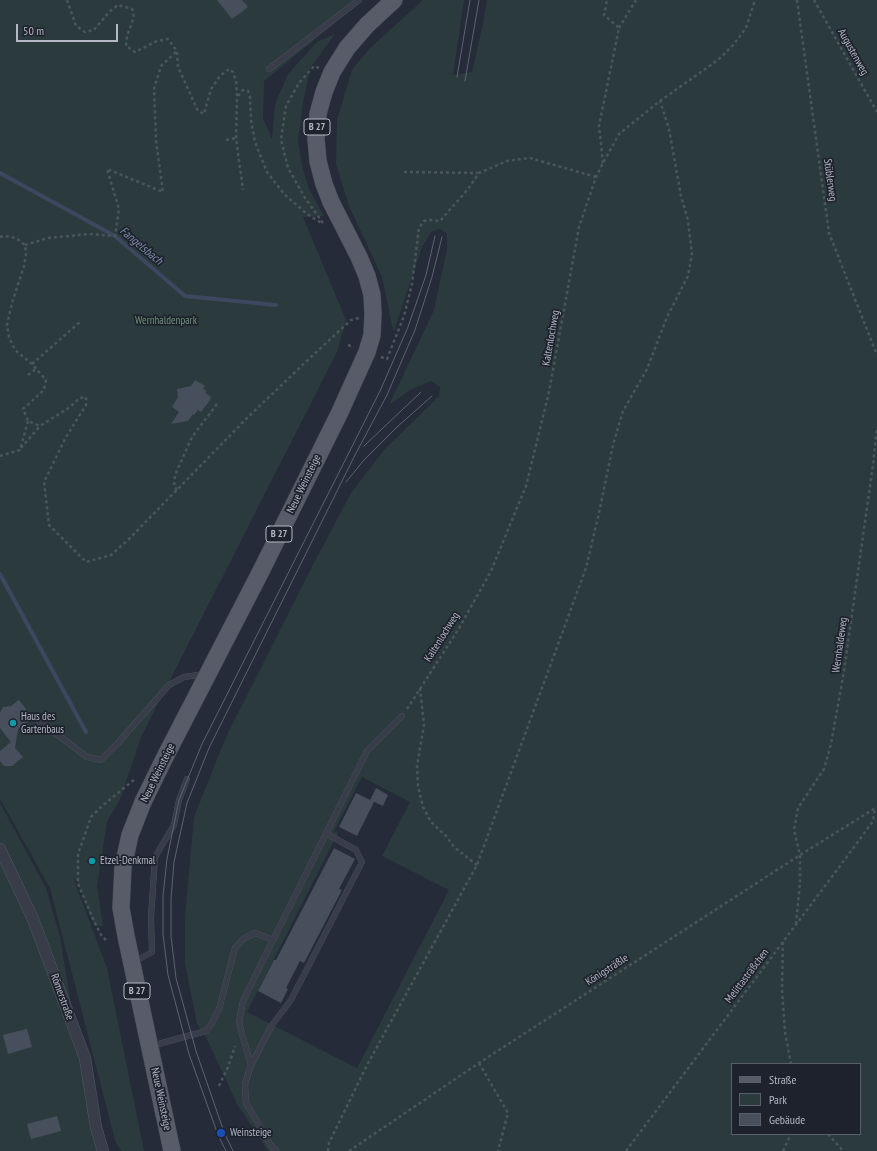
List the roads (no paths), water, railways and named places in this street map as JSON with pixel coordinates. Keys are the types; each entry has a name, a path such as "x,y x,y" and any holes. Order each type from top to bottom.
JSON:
{"main road":[{"name":"Neue Weinsteige","path":"172,1151 121,908 123,867 130,835 149,789 261,571 339,414 367,352 372,335 372,295 359,257 331,202 324,184 318,161 316,139 318,114 324,92 332,72 347,48 357,36 394,0"}],"street":[{"name":"Römerstraße","path":"0,849 33,919 85,1058 96,1127 103,1151"}],"lane":[{"path":"269,69 359,0"},
{"path":"38,720 87,757 101,760 169,685 184,677 208,673"},
{"path":"251,1065 239,1022 243,1001 368,752 402,716"},
{"path":"132,964 152,952 151,917 155,857 174,825 179,800 188,779"},
{"path":"276,1151 270,1144 246,1103 245,1084 251,1065 272,1025 291,1000 362,862 356,850 327,834"},
{"path":"149,1047 206,1031 220,1009 235,948 243,939 256,933 273,940"}],"waterway":[{"name":"Fangelsbach","path":"0,173 115,236 185,296 276,305"},
{"path":"0,574 86,732"}],"tram line":[{"path":"457,77 470,0"},
{"path":"465,81 479,0"},
{"path":"226,1151 218,1135 189,1054 168,975 163,934 163,896 167,859 179,800 202,744 380,391 408,327 426,275 435,236"},
{"path":"233,1151 224,1132 196,1051 176,978 171,936 171,899 174,862 187,803 209,748 354,457 387,395 415,330 432,277 442,237"},
{"path":"364,446 421,392"},
{"path":"346,482 364,460 397,427 432,396"}],"place":[{"name":"Haus des Gartenbaus","path":"13,723"},
{"name":"Etzel-Denkmal","path":"92,861"},
{"name":"Weinsteige","path":"221,1133"}],"park label":[{"name":"Wernhaldenpark","path":"166,321"}]}
